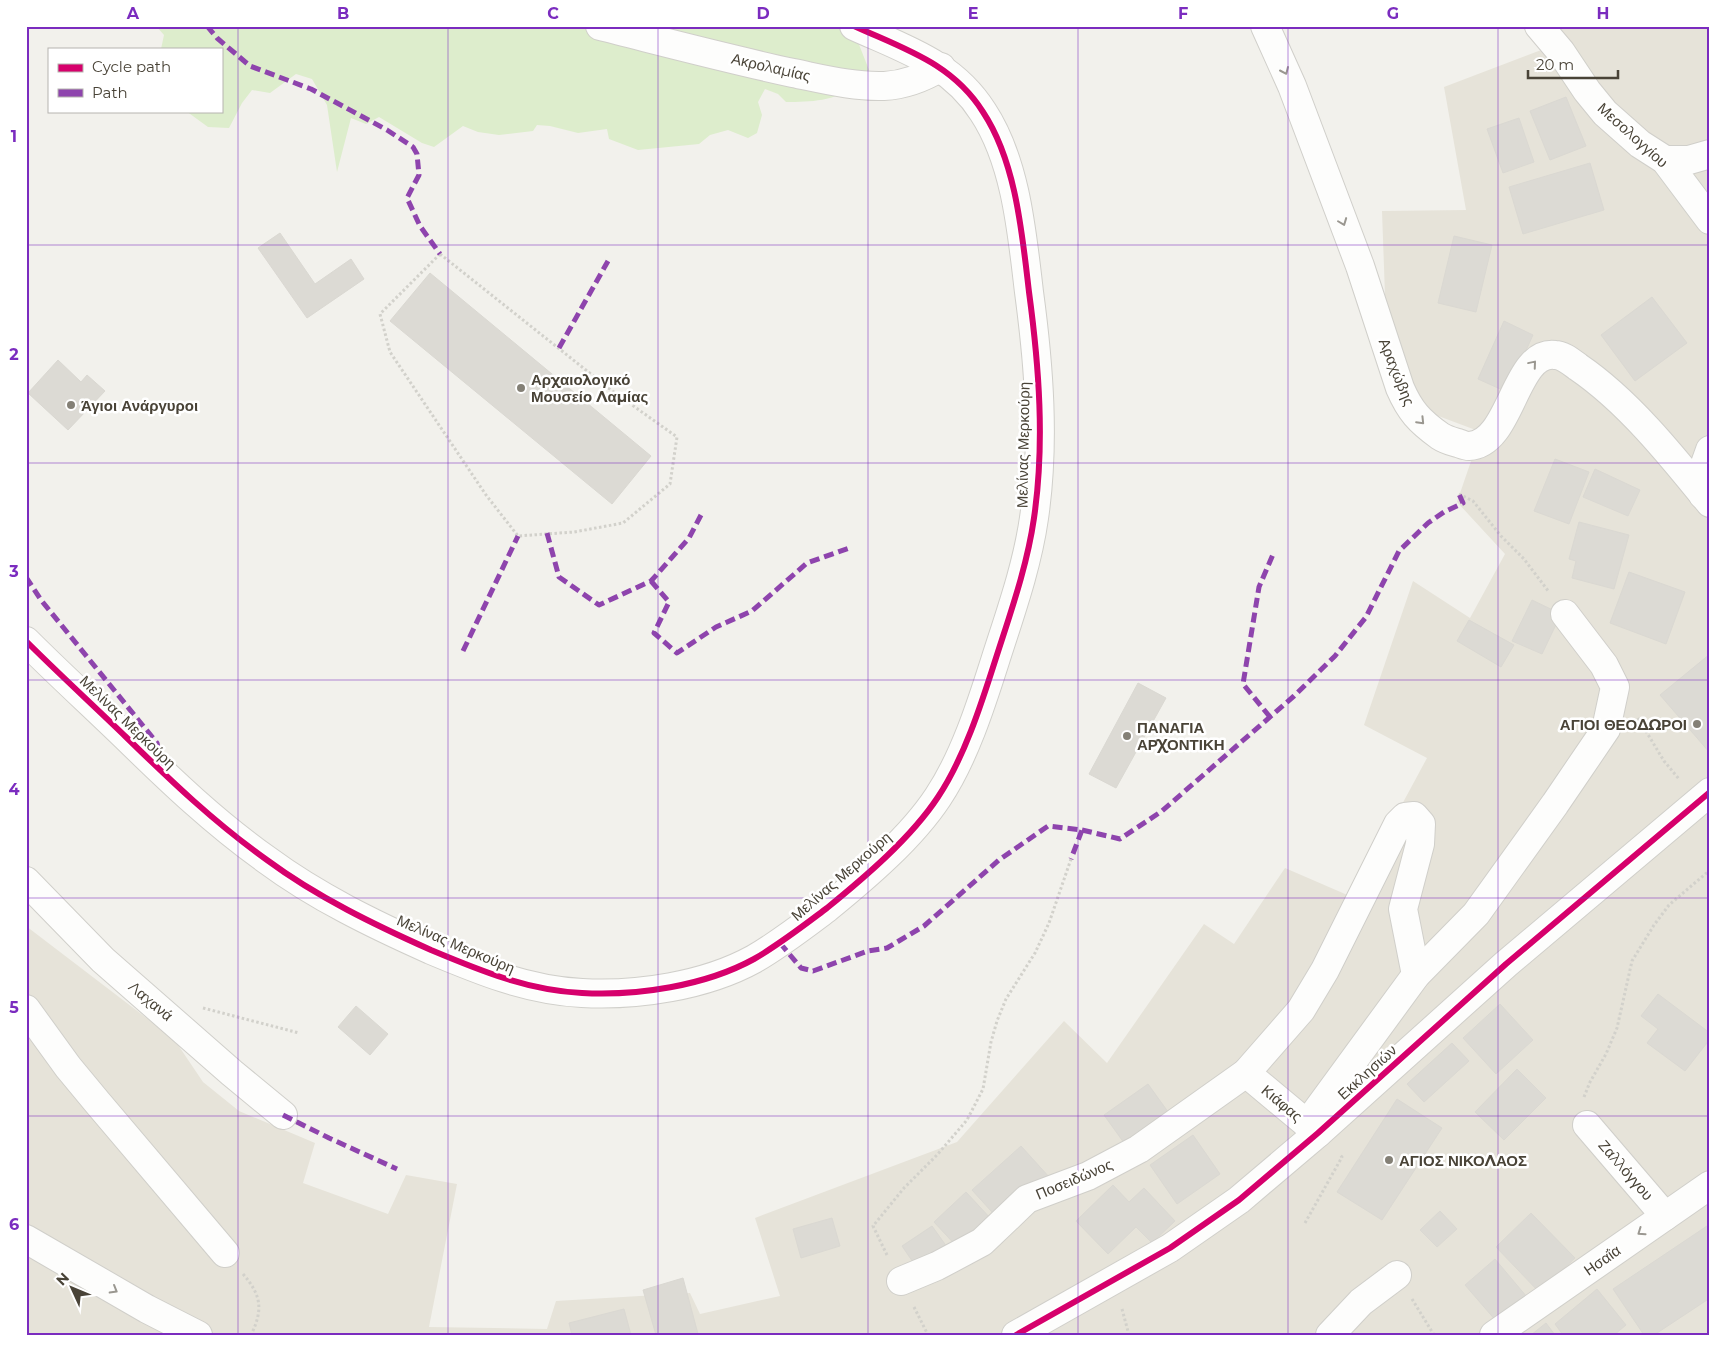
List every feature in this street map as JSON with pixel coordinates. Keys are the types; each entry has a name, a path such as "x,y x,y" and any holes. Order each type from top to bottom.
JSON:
{"street":[{"name":"Ακρολαμίας","path":"600,26 768,68 870,86 886,86 913,81 941,67"},
{"name":"Αραχώβης","path":"1265,26 1292,86 1360,266 1408,407 1426,426 1446,440 1468,446 1484,441 1498,425 1530,365 1539,357 1547,354 1557,354 1594,378 1669,452 1706,499"},
{"name":"Μεσολογγίου","path":"1539,26 1561,52 1587,91 1605,113 1640,144 1665,160 1710,220"},
{"name":"Μελίνας Μερκούρη","path":"26,641 212,818 268,862 312,890 357,915 413,942 487,973 539,988 579,993 624,993 655,989 712,977 754,959 789,937 833,903 905,838 938,798 951,775 978,713 1022,574 1033,522 1038,465 1040,419 1032,310 1014,191 1001,146 990,122 972,95 941,67 913,52 866,32"},
{"path":"1665,160 1689,160 1710,154"},
{"path":"1706,499 1700,478 1710,450"},
{"path":"1312,1129 1416,975 1476,914 1606,729 1615,687 1604,666 1565,614"},
{"name":"Εκκλησιών","path":"1016,1335 1170,1248 1198,1230 1263,1181 1312,1129 1506,964 1701,804"},
{"name":"Ποσειδώνος","path":"901,1281 937,1266 982,1242 1028,1199 1088,1176 1140,1149 1246,1074 1301,1010 1325,970 1398,824 1405,817 1414,816 1421,824 1420,844 1403,909 1416,975"},
{"name":"Λαχανά","path":"26,880 103,960 283,1115"},
{"path":"26,1009 68,1067 225,1253"},
{"name":"Κιάφας","path":"1246,1074 1312,1129"},
{"name":"Ζαλλόγγου","path":"1585,1113 1665,1216"},
{"name":"Ησαΐα","path":"1494,1335 1710,1185"},
{"path":"26,1239 147,1309 198,1335"},
{"path":"1330,1335 1361,1302 1397,1275"}],"path":[{"path":"440,254 611,390 676,437 670,484 623,523 574,532 518,536 486,495 390,352 380,314 440,254"},
{"path":"1459,494 1473,501 1524,559 1565,614"},
{"path":"1615,687 1664,761 1701,804"},
{"path":"873,1226 904,1188 937,1155 967,1120 983,1090 991,1042 997,1021 1006,999 1035,953 1049,923 1071,859"},
{"path":"1585,1113 1590,1082 1606,1054 1617,1028 1632,961 1668,905 1710,870"},
{"path":"194,1005 299,1033"},
{"path":"1306,1223 1342,1158 1312,1129"},
{"path":"225,1253 249,1281 256,1294 260,1307 258,1320 251,1335"}],"shaded area":[{"path":"1556,26 1710,26 1710,1335 26,1335 26,926 174,1039 203,1082 239,1111 315,1143 303,1183 388,1214 406,1175 457,1184 429,1327 547,1329 556,1301 690,1293 700,1314 780,1296 755,1218 957,1142 1064,1021 1107,1063 1204,924 1234,944 1285,868 1352,897 1427,758 1364,725 1413,581 1470,618 1505,554 1457,502 1481,432 1417,408 1386,323 1382,211 1466,210 1444,87 1565,41"}],"green space":[{"path":"156,26 848,26 846,37 858,42 869,70 857,84 847,91 822,100 786,102 778,94 765,89 758,102 762,115 757,133 748,138 728,130 710,135 699,144 638,150 609,139 607,129 578,133 550,126 537,125 533,131 499,135 478,132 463,126 434,147 422,143 379,117 366,124 351,118 337,172 327,105 312,79 296,74 270,93 252,90 242,103 229,128 208,127 187,112 222,112 222,48 161,48 164,35"}],"building":[{"path":"1566,97 1586,146 1550,160 1530,111"},
{"path":"1519,118 1534,162 1503,173 1487,129"},
{"path":"1590,163 1604,210 1523,234 1509,187"},
{"path":"280,233 315,284 351,259 364,279 307,318 258,248"},
{"path":"1454,236 1492,245 1476,312 1438,303"},
{"name":"Αρχαιολογικό Μουσείο Λαμίας","path":"430,273 651,456 612,504 390,321"},
{"path":"1652,297 1687,343 1635,381 1601,335"},
{"path":"1504,321 1533,335 1507,392 1478,379"},
{"path":"58,360 81,382 87,375 105,391 68,430 28,393"},
{"path":"1555,459 1589,472 1569,524 1534,511"},
{"path":"1595,469 1640,490 1628,516 1583,497"},
{"path":"1579,522 1629,535 1614,589 1572,578 1576,561 1569,559"},
{"path":"1629,572 1685,592 1666,644 1610,623"},
{"path":"1532,600 1561,614 1542,654 1512,641"},
{"path":"1469,620 1514,645 1501,667 1457,641"},
{"name":"ΑΓΙΟΙ ΘΕΟΔΩΡΟΙ","path":"1710,654 1710,753 1660,695"},
{"name":"ΠΑΝΑΓΙΑ ΑΡΧΟΝΤΙΚΗ","path":"1138,683 1166,698 1116,788 1089,774"},
{"path":"1658,994 1710,1033 1710,1039 1685,1071 1647,1043 1658,1029 1641,1016"},
{"path":"1500,1004 1533,1040 1496,1074 1463,1038"},
{"path":"356,1006 388,1034 370,1055 338,1027"},
{"path":"1452,1043 1469,1061 1424,1102 1407,1084"},
{"path":"1517,1069 1546,1098 1504,1140 1475,1112"},
{"path":"1148,1084 1171,1116 1127,1147 1104,1115"},
{"name":"ΑΓΙΟΣ ΝΙΚΟΛΑΟΣ","path":"1397,1099 1442,1128 1382,1220 1337,1192"},
{"path":"1193,1135 1220,1174 1177,1204 1150,1165"},
{"path":"1021,1146 1050,1178 1001,1222 972,1190"},
{"path":"1113,1185 1129,1202 1144,1188 1175,1221 1152,1243 1136,1227 1108,1254 1076,1221"},
{"path":"966,1192 992,1220 960,1250 934,1222"},
{"path":"1440,1211 1457,1229 1437,1247 1420,1230"},
{"path":"1531,1213 1575,1258 1539,1292 1496,1247"},
{"path":"832,1218 840,1246 801,1258 793,1229"},
{"path":"1710,1224 1710,1298 1654,1335 1644,1335 1613,1289"},
{"path":"932,1226 947,1247 917,1268 902,1246"},
{"path":"1495,1259 1527,1297 1497,1322 1465,1285"},
{"path":"683,1278 698,1334 656,1335 643,1290"},
{"path":"1597,1289 1626,1325 1614,1335 1563,1335 1555,1324"},
{"path":"624,1309 631,1335 572,1335 569,1323"},
{"path":"1546,1323 1555,1335 1531,1335"}],"marked path":[{"path":"207,26 217,38 250,66 311,89 387,130 413,147 417,154 419,175 407,198 420,226 440,254"},
{"path":"559,348 608,261"},
{"path":"1082,830 1120,839 1162,811 1294,696 1335,656 1366,617 1399,551 1428,523 1444,512 1463,503 1459,494"},
{"path":"547,533 559,577 599,605 651,581 689,538 701,515"},
{"path":"463,651 518,536"},
{"path":"651,581 669,602 654,633 677,653 716,627 752,611 807,563 852,547"},
{"path":"1270,717 1243,684 1259,587 1274,552"},
{"path":"26,577 41,600 157,743 164,772"},
{"path":"780,943 801,968 813,971 868,951 887,948 924,926 999,860 1048,826 1082,830 1071,859"},
{"path":"283,1115 397,1169"}],"cycle path":[{"path":"26,641 211,816 267,860 326,898 368,920 431,950 486,972 523,984 582,993 625,993 670,987 714,976 754,959 827,908 887,856 915,827 938,797 964,748 984,695 1023,572 1034,518 1040,433 1038,376 1024,246 1010,175 994,132 971,95 942,69 909,50 854,26"},
{"path":"1016,1335 1170,1248 1239,1200 1318,1133 1506,964 1710,792"}],"place":[{"name":"Αρχαιολογικό Μουσείο Λαμίας","path":"521,388"},
{"name":"Άγιοι Ανάργυροι","path":"71,405"},
{"name":"ΑΓΙΟΙ ΘΕΟΔΩΡΟΙ","path":"1697,724"},
{"name":"ΠΑΝΑΓΙΑ ΑΡΧΟΝΤΙΚΗ","path":"1127,736"},
{"name":"ΑΓΙΟΣ ΝΙΚΟΛΑΟΣ","path":"1389,1160"}]}
